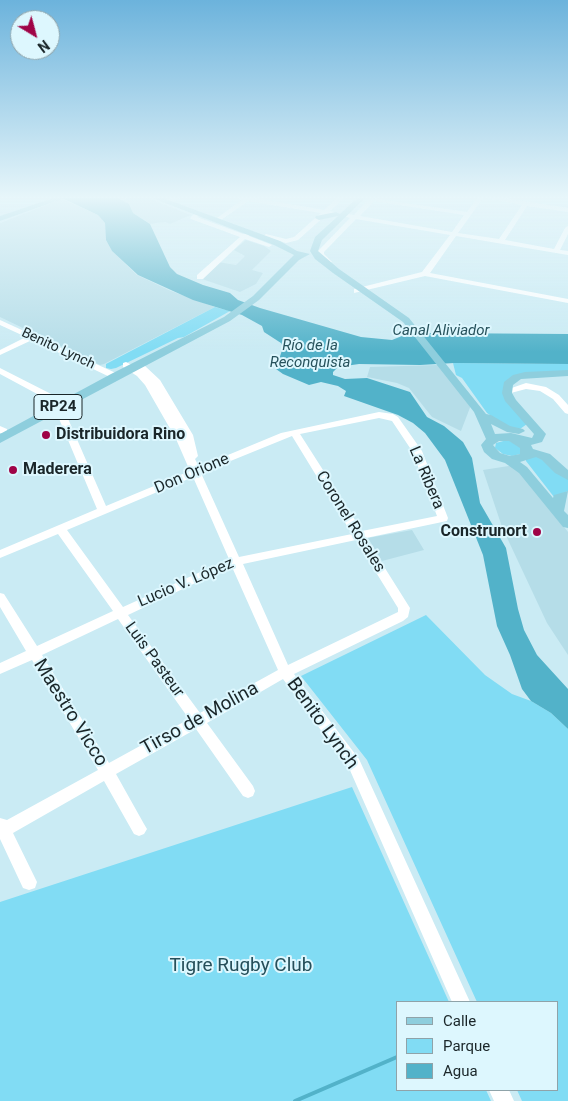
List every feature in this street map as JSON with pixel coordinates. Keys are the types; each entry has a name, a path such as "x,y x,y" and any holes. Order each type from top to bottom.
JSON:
{"main road":[{"name":"RP24","path":"1,433 242,309 289,259 303,249"},
{"path":"304,249 321,264 395,315 414,331 483,414 526,446 527,452 524,457"},
{"name":"RP24","path":"262,289 304,249"},
{"path":"305,249 318,257 360,290"},
{"path":"288,266 297,260 306,259 321,264"},
{"path":"568,373 534,373 517,377 508,384 506,391 511,401 539,431 539,438 530,442 500,436 492,439 487,445 491,453 509,460 520,468 568,524"},
{"path":"483,414 507,429 514,431 520,431 528,427 527,420"},
{"path":"483,414 492,439"},
{"path":"509,460 532,453 546,457 568,476"},
{"path":"524,457 536,486"},
{"path":"558,511 558,498 568,495"}],"street":[{"path":"200,276 229,249"},
{"path":"425,274 442,249"},
{"path":"542,249 568,253"},
{"path":"360,290 425,274 568,302"},
{"name":"Benito Lynch","path":"0,322 113,374"},
{"path":"0,352 32,337"},
{"name":"Benito Lynch","path":"131,365 149,384 181,439 285,672 354,764 461,1001"},
{"path":"0,371 56,400 104,511"},
{"path":"506,391 518,386 526,386 543,389 556,397 568,400"},
{"path":"556,397 568,411"},
{"name":"Don Orione","path":"0,554 294,432 379,415 390,416"},
{"name":"La Ribera","path":"390,416 395,419 417,451 443,518"},
{"name":"Coronel Rosales","path":"294,432 404,608 404,614"},
{"name":"Lucio V. López","path":"0,669 209,570 235,561 443,518"},
{"name":"Luis Pasteur","path":"60,529 248,791"},
{"name":"Maestro Vicco","path":"0,597 140,829"},
{"name":"Tirso de Molina","path":"1,829 285,672 404,614"},
{"path":"1,829 29,882"}],"shaded area":[{"path":"0,249 111,249 137,275 171,291 215,307 100,365 0,317"},
{"path":"269,249 271,251 252,270 263,273 256,284 240,292 199,278 218,262 236,265 245,256 234,250"},
{"path":"438,365 471,405 461,431 432,417 409,388 397,383 367,377 370,367"},
{"path":"515,465 568,532 568,655 547,623 502,527 483,470"},
{"path":"412,530 424,550 382,561 368,538"}],"green space":[{"path":"215,307 230,311 184,337 178,338 116,368 106,368 106,364"},
{"path":"453,363 568,364 568,372 552,371 506,382 527,424 520,429 508,427 487,413 462,378 456,375"},
{"path":"507,440 519,444 522,451 520,454 512,456 503,454 495,448 496,443"},
{"path":"537,455 568,478 568,491 554,497 526,461 526,459"},
{"path":"426,615 485,675 512,694 531,701 551,713 568,729 568,1101 522,1101 517,1091 558,1091 558,1001 477,1001 367,760 301,676"},
{"name":"Tigre Rugby Club","path":"352,787 449,1001 396,1001 396,1091 486,1091 491,1101 0,1101 0,902"}],"water":[{"name":"Río de la Reconquista","path":"111,249 162,249 170,267 177,274 203,285 230,293 238,300 260,308 361,337 392,340 402,336 429,333 568,334 568,364 359,364 338,367 333,372 333,375 345,379 367,378 410,392 427,417 444,426 463,442 472,458 480,503 506,548 524,630 537,655 568,689 568,729 551,713 531,701 522,689 497,626 483,555 445,460 425,433 413,423 398,415 344,396 346,391 338,386 321,382 309,385 283,374 276,369 283,347 281,343 264,332 262,326 242,315 193,300 138,275"}],"waterway":[{"path":"295,1101 396,1057"}],"place":[{"name":"Distribuidora Rino","path":"46,435"},
{"name":"Maderera","path":"13,470"},
{"name":"Construnort","path":"537,532"}],"water label":[{"name":"Canal Aliviador","path":"441,331"}]}
